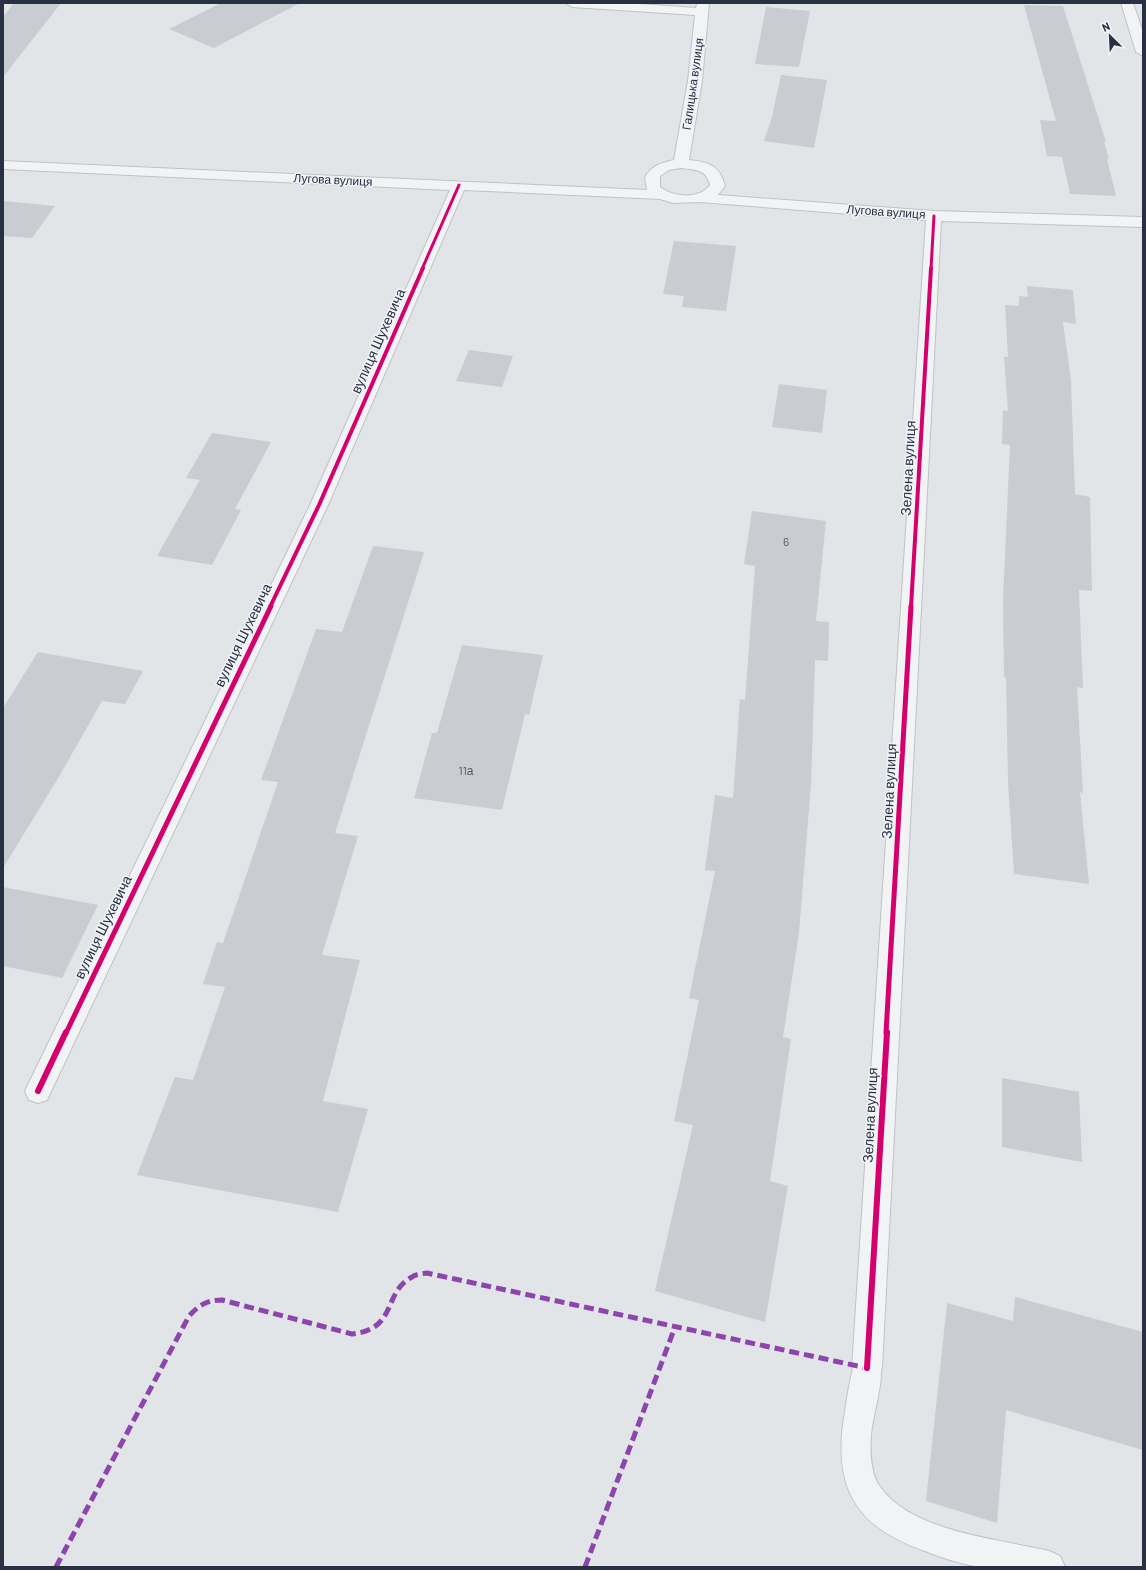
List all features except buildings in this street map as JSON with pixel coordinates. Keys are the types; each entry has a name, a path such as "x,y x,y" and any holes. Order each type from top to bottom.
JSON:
{"street":[{"path":"572,3 703,7"},
{"path":"1126,3 1143,52"},
{"name":"Галицька вулиця","path":"681,164 695,81 703,7"},
{"path":"662,195 654,189 651,182 653,175 660,169 681,164 694,165 704,168 713,173 718,180 717,188 711,194 701,198"},
{"name":"Лугова вулиця","path":"3,165 662,195 674,199 688,200 701,198 934,216 1143,222"},
{"name":"вулиця Шухевича","path":"38,1091 319,505 459,185"},
{"name":"Зелена вулиця","path":"934,216 867,1368 857,1435 856,1457 859,1478 868,1498 884,1515 909,1531 945,1543 1049,1567"}],"marked path":[{"path":"56,1567 189,1316 196,1308 207,1301 222,1300 352,1334 367,1333 377,1326 403,1283 413,1276 427,1273 867,1368"},
{"path":"585,1567 675,1327"}],"cycle path":[{"path":"38,1091 319,505 459,185"},
{"path":"867,1368 934,216"}]}
